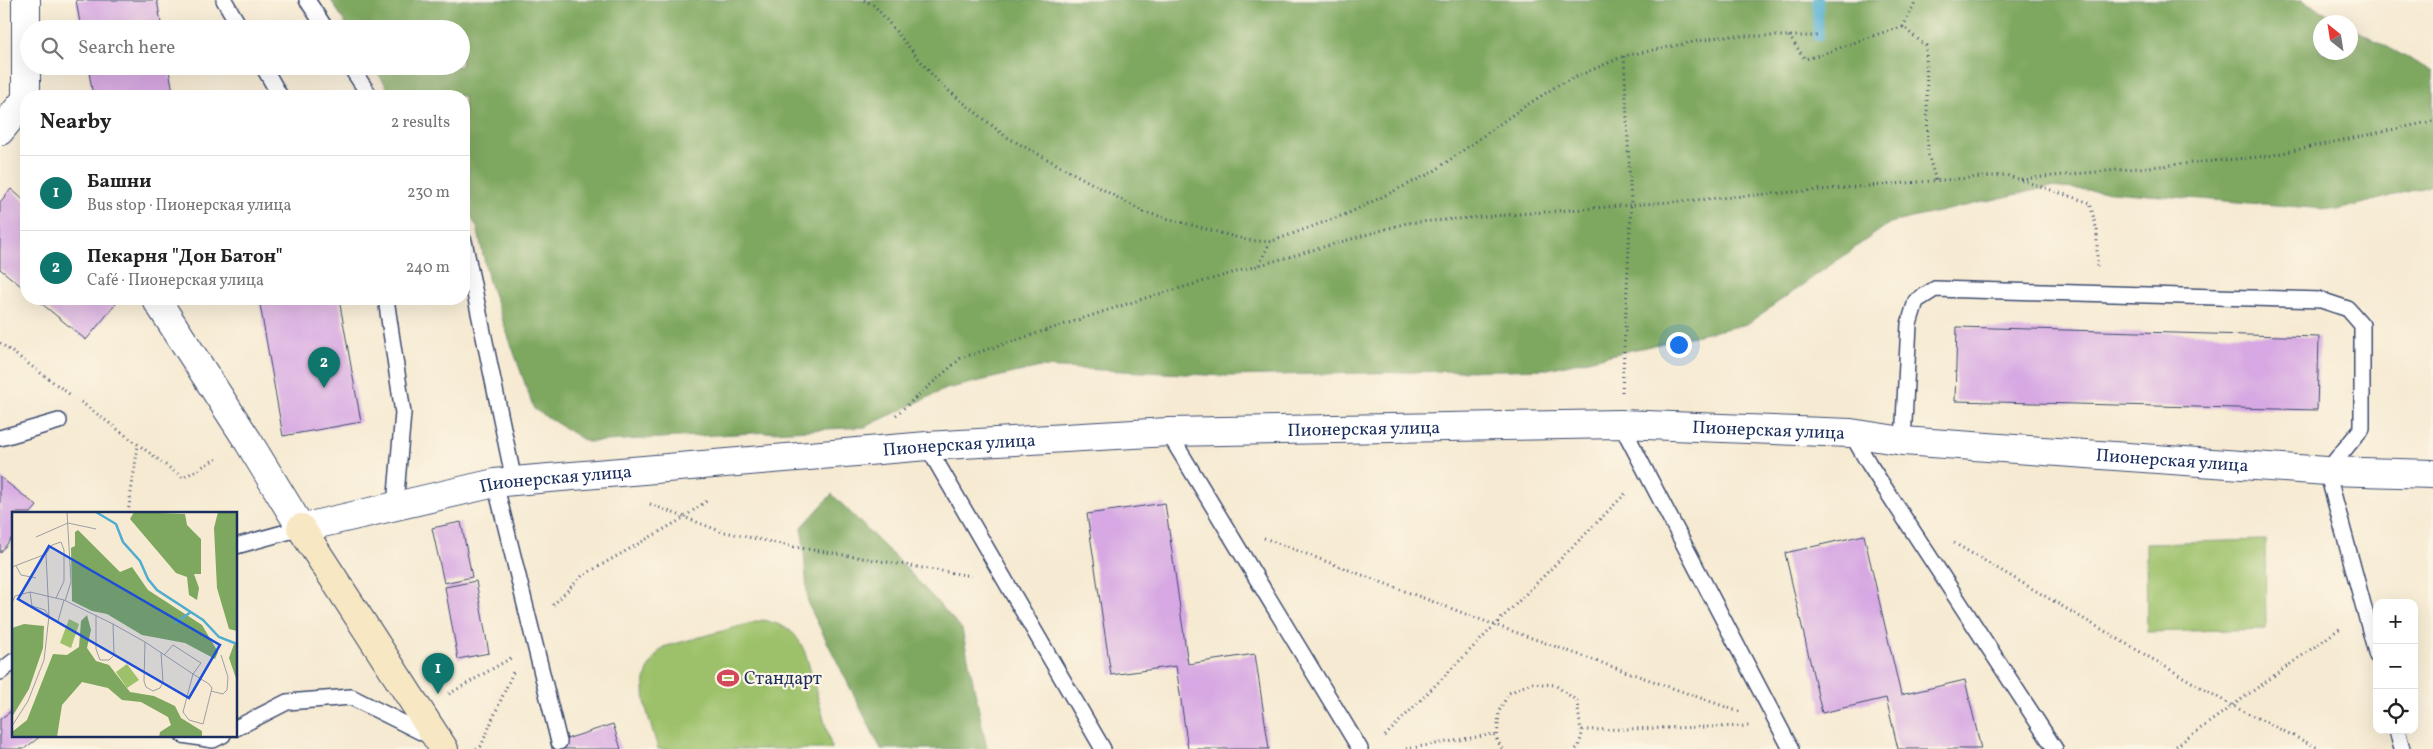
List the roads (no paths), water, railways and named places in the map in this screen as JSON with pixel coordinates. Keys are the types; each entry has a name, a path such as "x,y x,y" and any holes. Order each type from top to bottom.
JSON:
{"street":[{"path":"26,0 26,20"},
{"path":"26,75 26,90"},
{"path":"0,131 20,106"},
{"path":"160,305 248,440 301,528 442,745"},
{"name":"Пионерская улица","path":"301,528 505,482 927,446 1168,432 1621,424 1851,433 1903,441 2327,471 2433,474"}],"lane":[{"path":"224,0 236,20"},
{"path":"307,0 320,20"},
{"path":"267,75 276,90"},
{"path":"356,75 366,90"},
{"path":"470,276 505,482 559,742"},
{"path":"1903,441 1909,324 1916,301 1935,289 2321,300 2348,309 2362,325 2362,428 2327,471 2374,644"},
{"path":"387,305 403,413 395,506"},
{"path":"0,438 59,421"},
{"path":"1621,424 1777,726 1791,749"},
{"path":"1168,432 1360,749"},
{"path":"1851,433 1869,464 2055,749"},
{"path":"927,446 1103,749"},
{"path":"238,545 301,528"},
{"path":"0,672 12,663"},
{"path":"238,727 286,702 351,697 442,745"},
{"path":"2398,734 2402,749"},
{"path":"189,736 213,740 221,736"}],"waterway":[{"path":"1818,0 1818,36"}],"place":[{"name":"Пекарня \"Дон Батон\"","path":"324,388"},
{"name":"Стандарт","path":"728,678"},
{"name":"Башни","path":"438,694"}]}
